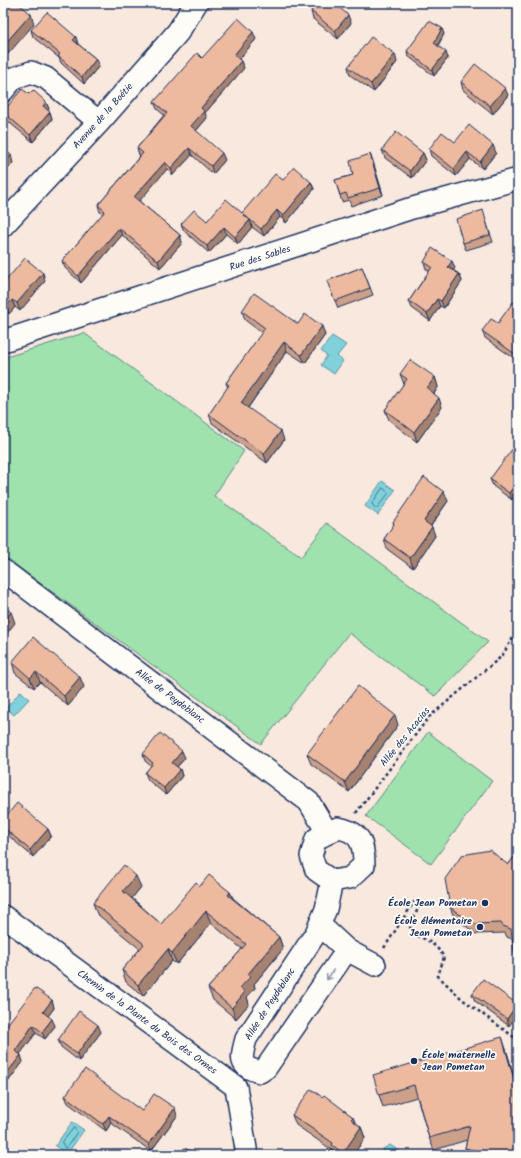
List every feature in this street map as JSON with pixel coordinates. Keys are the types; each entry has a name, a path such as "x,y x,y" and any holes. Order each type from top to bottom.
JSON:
{"main road":[{"name":"Avenue de la Boétie","path":"3,224 98,122 178,32 196,3"}],"street":[{"path":"3,91 14,78 31,72 46,78 98,122"},
{"name":"Rue des Sables","path":"3,341 409,209 518,179"},
{"name":"Allée de Peydeblanc","path":"3,570 309,802 327,832"},
{"path":"338,828 348,830 360,839 364,850 364,865 350,878 332,881 316,870 311,856 316,839 327,832 338,828"},
{"name":"Allée de Peydeblanc","path":"252,1070 245,1066 241,1056 246,1039 320,925 326,909 332,881"},
{"name":"Chemin de la Plante du Bois des Ormes","path":"3,916 236,1087"},
{"path":"320,925 347,950 378,958"},
{"path":"247,1155 236,1087 252,1070 260,1072 266,1068 347,950"}],"path":[{"name":"Allée des Acacias","path":"348,830 356,812 429,717 502,656 518,629"},
{"path":"378,958 414,902 419,906 410,927 414,935 426,938 438,948 444,957 438,976 462,999 518,1040"}],"green space":[{"path":"84,333 244,451 214,496 301,557 327,523 488,642 435,696 349,633 261,744 3,556 3,358"},
{"path":"428,732 492,781 431,864 366,816"}],"water":[{"path":"332,336 346,345 337,356 343,361 334,374 321,365 327,356 321,351"},
{"path":"382,481 395,490 378,515 365,506"},
{"path":"21,691 29,699 14,715 6,708"},
{"path":"72,1122 84,1130 67,1154 55,1146"},
{"path":"390,1145 406,1155 383,1155 383,1149"}],"building":[{"path":"3,3 18,3 31,14 3,46"},
{"path":"317,3 334,3 348,15 335,31 311,11"},
{"path":"47,12 76,37 73,40 96,59 82,77 58,56 60,54 31,30"},
{"path":"238,18 253,32 234,55 241,61 201,108 204,111 191,126 222,153 211,166 189,148 171,168 165,162 134,197 180,235 158,261 119,228 78,276 62,261 105,211 98,205 143,153 137,148 167,113 154,102 197,53 202,58"},
{"path":"429,21 442,28 434,43 446,52 432,70 407,51"},
{"path":"371,37 395,54 371,84 348,67"},
{"path":"475,64 505,88 490,106 461,82"},
{"path":"22,89 29,94 33,90 46,102 43,106 50,112 30,135 3,112"},
{"path":"469,125 493,145 480,162 467,152 454,169 429,149 442,132 455,142"},
{"path":"396,132 423,153 410,171 382,150"},
{"path":"3,149 11,155 3,165"},
{"path":"370,154 380,188 348,198 346,193 340,195 335,180 353,175 350,161"},
{"path":"294,167 311,182 283,216 277,210 261,229 243,214 250,220 235,237 224,227 207,246 181,224 194,210 207,221 226,199 242,213 275,174 283,180"},
{"path":"483,210 490,235 463,243 456,219"},
{"path":"432,248 452,261 448,267 459,274 441,301 437,299 427,314 409,301 432,267 424,262"},
{"path":"25,258 43,273 17,303 12,300 6,306 3,304 3,284"},
{"path":"362,267 370,288 335,301 327,281"},
{"path":"254,293 298,324 305,314 322,326 301,355 284,342 241,403 281,431 264,454 209,414 229,385 226,383 265,328 242,311"},
{"path":"513,302 518,306 518,350 515,354 482,331 491,319 498,323"},
{"path":"410,360 435,377 427,388 439,398 414,432 385,410 407,379 400,374"},
{"path":"516,444 518,446 518,481 509,493 490,479"},
{"path":"424,477 444,492 424,521 432,527 410,558 384,539 394,524 393,522"},
{"path":"3,606 11,612 3,623"},
{"path":"33,637 80,677 64,696 36,672 30,678 12,662"},
{"path":"358,686 395,715 345,782 307,754"},
{"path":"160,733 182,751 172,763 180,769 164,788 145,773 153,763 143,754"},
{"path":"17,803 48,829 30,850 3,827 3,820"},
{"name":"École Jean Pometan","path":"490,850 508,865 518,852 518,958 515,956 511,929 503,926 501,923 472,924 450,907 445,879 462,855"},
{"path":"124,865 136,876 123,891 161,924 196,882 200,886 209,875 230,892 228,895 279,937 248,974 251,976 240,988 245,992 232,1008 208,988 246,944 206,911 172,953 168,949 138,985 122,970 144,944 93,903"},
{"path":"483,979 517,1004 507,1019 472,994"},
{"path":"35,988 52,1000 43,1012 52,1019 42,1032 33,1025 15,1051 21,1055 3,1078 3,1030"},
{"path":"79,1011 98,1025 77,1054 58,1040"},
{"path":"502,1037 515,1083 518,1084 518,1155 492,1155 465,1148 470,1126 429,1138 414,1085 379,1095 373,1075"},
{"path":"85,1069 142,1111 154,1094 175,1108 149,1144 109,1116 103,1124 65,1096"},
{"path":"311,1089 322,1097 324,1095 353,1117 351,1119 361,1127 343,1153 332,1145 333,1143 292,1115"},
{"path":"184,1148 201,1155 181,1155"}],"place":[{"name":"École Jean Pometan","path":"485,903"},
{"name":"École élémentaire Jean Pometan","path":"480,927"},
{"name":"École maternelle Jean Pometan","path":"414,1061"}]}
